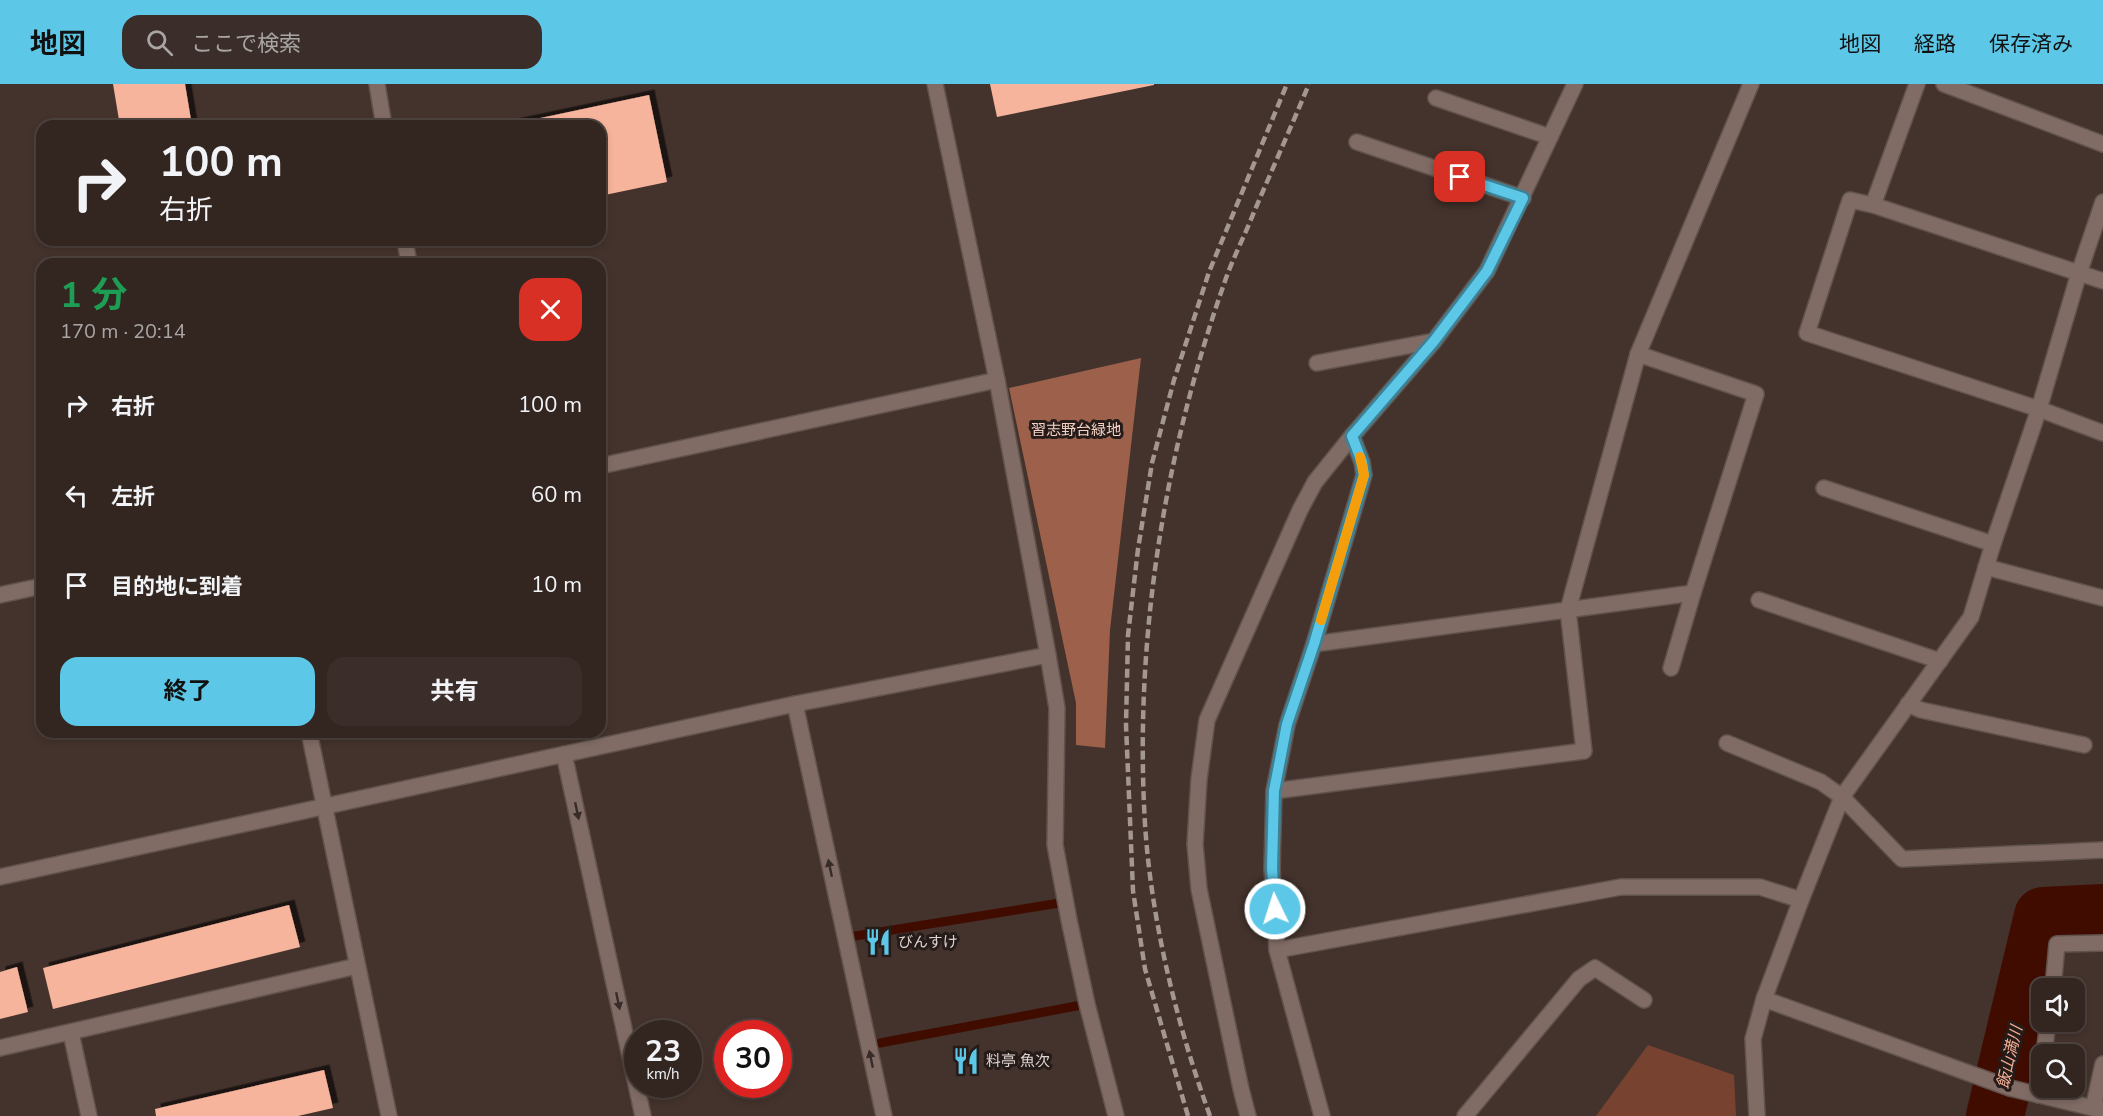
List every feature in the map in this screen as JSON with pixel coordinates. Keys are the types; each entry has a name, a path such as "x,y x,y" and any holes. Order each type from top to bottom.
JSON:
{"street":[{"path":"377,84 383,120"},
{"path":"935,84 997,380 1057,708 1055,845 1087,1004 1116,1116"},
{"path":"1248,1116 1198,889 1195,844 1199,779 1207,720 1300,510 1316,482 1352,436 1434,341 1487,271 1575,84"},
{"path":"1274,791 1584,751 1568,610 1638,354 1751,84"},
{"path":"1873,205 1917,84"},
{"path":"1944,84 2103,144"},
{"path":"1436,98 1550,137"},
{"path":"1357,142 1523,198"},
{"path":"2103,281 1873,205 1850,200 1807,333 2103,433"},
{"path":"1757,1116 1753,1039 1764,999 1801,900 1842,797 1971,617 1993,544 2039,410 2079,273 2103,202"},
{"path":"1317,363 1434,341"},
{"path":"1638,354 1756,394 1671,668"},
{"path":"606,465 997,380"},
{"path":"1322,1116 1277,950 1272,868 1274,791 1287,724 1314,644 1364,475 1362,462 1352,436"},
{"path":"1824,488 1993,544"},
{"path":"1986,567 2103,598"},
{"path":"0,595 36,587"},
{"path":"1314,644 1693,593"},
{"path":"1759,600 1940,661"},
{"path":"0,877 795,704 1048,655"},
{"path":"795,704 884,1116"},
{"path":"1908,704 1921,710 2084,745"},
{"path":"310,738 389,1116"},
{"path":"1728,744 1821,782 1842,797 1902,859 2103,850"},
{"path":"564,754 643,1116"},
{"path":"1277,950 1621,887 1760,887 1801,900"},
{"path":"2054,978 2057,944 2103,942"},
{"path":"0,1048 357,966"},
{"path":"1465,1116 1579,979 1595,968 1644,1000"},
{"path":"1764,999 2010,1088 2031,1093"},
{"path":"71,1033 89,1116"},
{"path":"2051,1098 2098,1109 2103,1064"}],"shaded area":[{"path":"1648,1045 1734,1075 1736,1116 1596,1116"}],"green space":[{"name":"習志野台緑地","path":"1141,358 1110,630 1105,748 1076,745 1076,703 1009,388"}],"building":[{"path":"113,84 185,84 191,120 119,120"},
{"path":"990,84 1154,84 1154,85 997,117"},
{"path":"649,95 667,182 606,195 606,120 531,120"},
{"path":"289,905 300,947 53,1009 43,968"},
{"path":"17,967 28,1012 0,1019 0,972"},
{"path":"324,1070 333,1108 298,1116 156,1116 155,1109"}],"waterway":[{"path":"849,937 1066,902"},
{"name":"飯山満川","path":"1995,1116 2043,916 2103,913"},
{"path":"880,1043 1087,1004"}],"railway":[{"path":"1188,1116 1145,969 1133,891 1126,725 1128,635 1138,549 1152,463 1174,380 1209,272 1287,84"},
{"path":"1210,1116 1167,972 1148,860 1143,755 1144,686 1149,617 1170,480 1185,413 1204,346 1228,272 1309,84"}],"slow traffic":[{"path":"1321,620 1364,475 1360,457"}],"place":[{"name":"びんすけ","path":"878,942"},
{"name":"料亭 魚次","path":"966,1061"}],"route":[{"path":"1275,909 1272,868 1274,791 1287,724 1314,644 1364,475 1362,462 1352,436 1434,341 1487,271 1523,198 1460,177"}]}
